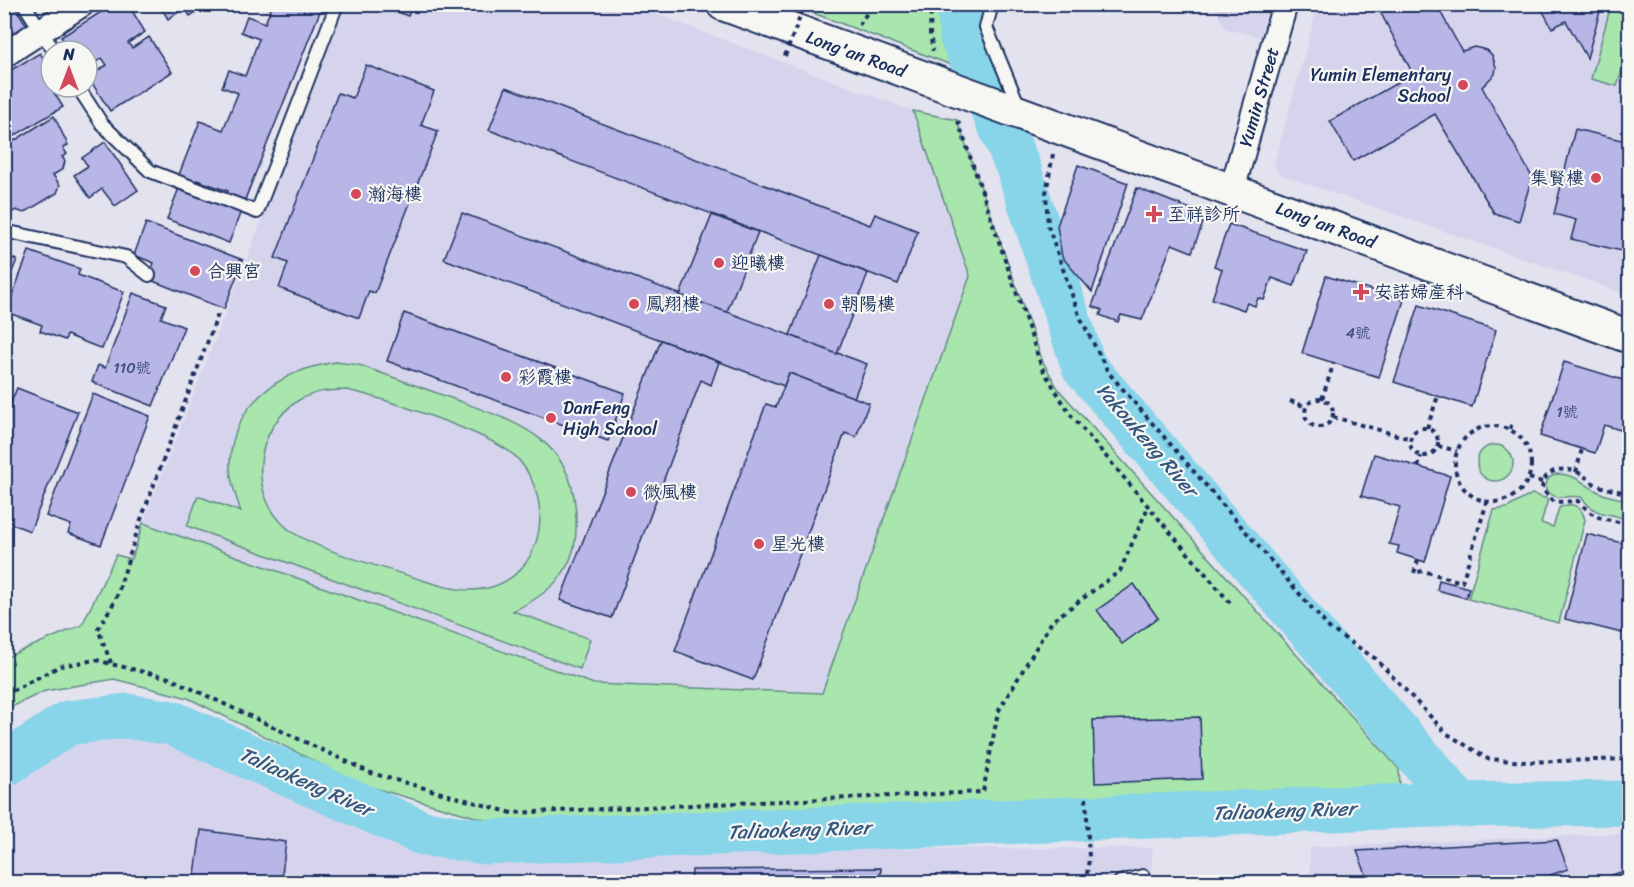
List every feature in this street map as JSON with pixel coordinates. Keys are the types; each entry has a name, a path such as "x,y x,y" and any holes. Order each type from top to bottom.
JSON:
{"street":[{"path":"49,39 82,4"},
{"name":"Long'an Road","path":"723,4 928,66 1022,113 1232,190 1326,230 1629,338"},
{"name":"Yumin Street","path":"1232,190 1285,4"},
{"path":"4,55 39,44"}],"lane":[{"path":"24,4 46,39"},
{"path":"86,99 102,124 150,171 257,212 337,4"},
{"path":"992,4 986,27 1022,113"},
{"path":"4,231 126,257 149,275"},
{"path":"1120,882 1143,876"}],"path":[{"path":"785,56 805,4"},
{"path":"859,25 873,4"},
{"path":"928,66 931,4"},
{"path":"957,120 1042,368 1070,414 1232,604"},
{"path":"1053,153 1047,193 1048,226 1079,315 1108,372 1329,628 1376,659 1446,733 1488,759 1526,762 1629,759"},
{"path":"111,664 98,629 116,599 140,522 218,314"},
{"path":"1322,399 1334,362"},
{"path":"1427,428 1437,396"},
{"path":"1307,406 1313,401 1322,399 1330,404 1333,417"},
{"path":"1290,401 1307,406"},
{"path":"1307,406 1307,419 1313,426 1323,427 1333,417"},
{"path":"1333,417 1411,439"},
{"path":"1510,429 1512,423"},
{"path":"1491,426 1510,429 1524,441 1530,453 1532,465 1529,478 1522,489 1512,497 1500,502 1474,497 1464,489 1457,478 1455,466 1457,452 1469,434 1479,428 1491,426"},
{"path":"1411,439 1418,430 1427,428"},
{"path":"1411,439 1414,452 1421,456 1432,454 1438,446 1437,437 1427,428"},
{"path":"1438,446 1457,452"},
{"path":"1576,472 1582,448"},
{"path":"1418,467 1421,456"},
{"path":"1629,494 1595,484 1576,472 1556,470 1546,475 1542,482 1542,489 1554,502 1578,501 1587,511 1601,518 1621,522 1629,528"},
{"path":"1529,478 1542,482"},
{"path":"1418,560 1414,573 1423,571 1462,582 1486,501"},
{"path":"4,695 60,666 96,660 170,678 371,773 512,813 983,792 998,712 1052,621 1120,571 1148,507"},
{"path":"1086,798 1089,858 1086,882"}],"shaded area":[{"name":"DanFeng High School","path":"346,5 631,5 913,111 970,276 821,692 594,684 143,523"},
{"path":"1212,5 1269,5 1260,37 1226,29"},
{"name":"Yumin Elementary School","path":"1318,5 1629,5 1629,295 1281,175 1274,165"},
{"path":"156,734 413,850 1153,848 1150,882 5,882 4,794 14,784 75,743"},
{"path":"1629,833 1629,882 1310,882 1310,847"}],"green space":[{"path":"792,5 945,5 944,18 954,66"},
{"path":"972,5 988,5 982,28 971,10"},
{"path":"1611,5 1629,5 1629,49 1617,86 1591,79"},
{"path":"913,111 957,120 1043,362 1059,390 1399,769 1400,786 1379,794 514,828 360,784 188,698 114,679 45,691 5,710 4,658 82,625 116,555 132,559 143,523 594,684 822,693 970,276"},
{"path":"336,362 359,365 484,410 527,430 558,458 569,477 575,501 576,530 571,559 557,581 548,590 513,611 590,639 580,669 187,526 198,496 241,512 230,468 233,441 240,422 264,392 297,372","holes":["347,390 438,418 487,439 506,449 518,459 531,478 538,499 540,521 536,542 527,561 513,576 494,586 470,590 440,585 332,551 298,536 287,528 274,513 265,497 261,479 261,461 265,443 284,412 299,400 316,393"]},
{"path":"1495,445 1508,450 1513,463 1508,476 1495,481 1482,476 1477,463 1482,450"},
{"path":"1556,474 1570,476 1604,494 1629,501 1629,522 1599,512 1581,497 1558,497 1550,494 1546,490 1547,482"},
{"path":"1532,494 1548,499 1541,523 1553,527 1559,508 1568,505 1576,506 1584,515 1585,520 1559,623 1468,599 1494,510 1507,508"}],"building":[{"path":"4,4 13,4 28,27 4,41"},
{"path":"114,4 128,4 145,32 128,43 132,48 149,37 172,72 110,111 99,94 99,70 107,65 102,58 99,60 99,39 62,39 61,37"},
{"path":"159,4 204,4 205,7 190,16 185,8 168,19"},
{"path":"273,4 323,4 244,202 226,196 228,191 197,180 196,184 178,177 200,121 223,130 238,93 222,87 229,70 245,76 259,39 241,32 247,16 265,23"},
{"path":"377,4 413,4 408,16"},
{"path":"1376,4 1436,4 1462,51 1474,47 1487,50 1492,55 1496,67 1495,74 1482,87 1532,177 1519,221 1494,213 1435,114 1353,161 1330,121 1413,74"},
{"path":"1539,4 1602,4 1587,58 1566,21 1552,28"},
{"path":"39,54 39,99 58,99 63,107 4,142 4,74"},
{"name":"瀚海樓","path":"366,65 434,91 421,125 438,131 375,293 369,291 359,318 279,288 288,263 275,258 338,93 353,98"},
{"path":"506,87 870,225 875,214 918,231 898,284 489,130"},
{"path":"54,116 68,145 63,148 67,154 62,157 65,161 63,169 53,175 60,185 57,193 24,213 16,210 13,212 9,206 4,209 4,147"},
{"name":"集賢樓","path":"1575,129 1630,142 1630,253 1571,239 1576,220 1554,214"},
{"path":"105,142 138,190 115,206 102,189 90,198 74,175 88,166 82,158"},
{"path":"1078,165 1128,183 1092,292 1062,257 1057,226"},
{"path":"179,188 241,211 229,243 167,219"},
{"path":"1137,188 1206,215 1192,252 1172,244 1142,320 1121,315 1118,322 1100,315 1102,310 1092,306"},
{"name":"鳳翔樓","path":"462,213 867,364 854,398 789,373 784,386 444,259"},
{"name":"迎曦樓","path":"712,215 758,232 727,312 680,295"},
{"name":"合興宮","path":"146,223 243,260 224,309 148,279 154,263 134,255"},
{"path":"1229,224 1307,251 1294,286 1272,278 1264,300 1258,298 1255,306 1247,303 1244,310 1212,299 1222,269 1214,266"},
{"path":"29,251 80,269 78,275 124,292 102,349 67,335 65,340 40,331 42,325 6,312"},
{"path":"4,255 17,260 4,291"},
{"name":"朝陽樓","path":"821,255 868,273 837,354 790,335"},
{"path":"1326,276 1404,300 1379,377 1302,353"},
{"path":"133,293 166,305 161,318 184,327 153,406 92,382 98,365 105,368"},
{"path":"1419,305 1496,330 1472,407 1394,382"},
{"name":"彩霞樓","path":"404,313 625,393 608,441 387,361"},
{"name":"微風樓","path":"661,340 719,362 711,385 701,380 612,618 560,600"},
{"path":"1564,362 1630,382 1630,433 1604,425 1595,453 1540,436"},
{"name":"星光樓","path":"789,373 869,403 856,437 845,433 753,680 675,651 766,404 776,407"},
{"path":"17,388 78,412 30,531 4,521 4,419"},
{"path":"93,394 150,416 101,545 68,533 71,525 46,516"},
{"path":"1374,454 1450,476 1425,562 1397,553 1399,546 1389,544 1400,507 1361,496"},
{"path":"1587,534 1630,545 1630,635 1565,619"},
{"path":"1439,580 1469,588 1466,598 1437,590"},
{"path":"1134,584 1158,618 1122,644 1097,610"},
{"path":"1200,717 1202,779 1095,783 1093,720"},
{"path":"201,830 286,842 281,882 194,882"},
{"path":"1557,840 1568,869 1530,882 1369,882 1357,851"},
{"path":"881,868 880,882 691,882 692,870"},
{"path":"1621,872 1625,882 1592,882"}],"waterway":[{"name":"Yakoukeng River","path":"959,4 962,37 1018,167 1084,367 1460,805"},
{"name":"Taliaokeng River","path":"4,765 68,723 127,716 172,723 423,833 486,842 1432,805 1630,803"}],"place":[{"name":"Yumin Elementary School","path":"1463,85"},
{"name":"集賢樓","path":"1596,178"},
{"name":"瀚海樓","path":"356,194"},
{"name":"至祥診所","path":"1154,214"},
{"name":"迎曦樓","path":"719,263"},
{"name":"合興宮","path":"195,271"},
{"name":"安諾婦産科","path":"1361,292"},
{"name":"鳳翔樓","path":"634,304"},
{"name":"朝陽樓","path":"829,304"},
{"name":"彩霞樓","path":"506,377"},
{"name":"DanFeng High School","path":"551,418"},
{"name":"微風樓","path":"631,492"},
{"name":"星光樓","path":"759,544"}]}
